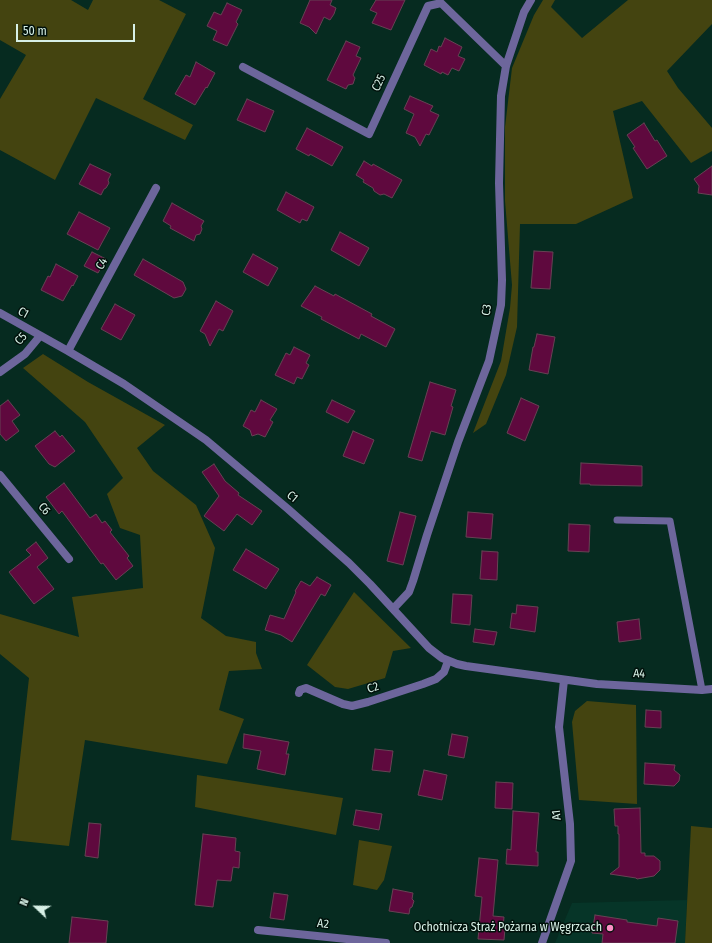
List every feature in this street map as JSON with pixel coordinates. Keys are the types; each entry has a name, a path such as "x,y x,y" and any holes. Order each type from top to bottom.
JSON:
{"street":[{"name":"C3","path":"393,609 408,592 413,581 456,449 489,361 497,327 501,305 502,280 499,183 501,96 506,66 524,12 531,0"},
{"name":"C25","path":"242,67 369,134 428,6 441,2 506,66"},
{"name":"C4","path":"68,351 156,188"},
{"name":"C1","path":"0,313 124,384 206,440 349,563 436,654 448,661 466,666 564,680"},
{"name":"C5","path":"0,372 25,354 40,336"},
{"name":"C6","path":"0,475 69,559"},
{"name":"C2","path":"299,693 300,690 306,688 343,704 352,706 436,679 444,672 448,661"},
{"name":"A4","path":"564,680 608,685 702,690 712,689"},
{"name":"A1","path":"542,943 570,861 570,824 560,727 564,680"},
{"name":"A2","path":"258,930 386,943"}],"lane":[{"path":"617,520 670,521 702,690"}],"shaded area":[{"path":"0,0 71,0 88,10 93,0 159,0 186,14 143,99 193,125 185,140 96,98 55,180 0,150 0,99 26,55 0,40"},
{"path":"543,0 555,0 551,7 582,38 628,0 712,0 712,24 667,71 678,88 712,128 712,151 691,163 642,101 613,111 633,198 576,224 520,224 517,327 506,375 486,424 473,433 501,361 510,308 512,285 505,201 505,127 512,68 534,15"},
{"path":"43,354 88,382 165,425 137,448 153,471 196,505 215,548 201,618 226,636 256,642 256,653 262,669 229,671 219,710 244,719 227,764 85,740 69,846 11,840 29,678 0,654 0,614 79,637 72,597 143,588 140,535 120,528 107,494 123,478 85,422 23,368"},
{"path":"354,592 411,648 393,651 385,678 348,689 335,687 307,665"},
{"path":"587,701 636,705 637,804 579,800 572,722 575,711"},
{"path":"197,775 343,798 336,835 195,807"},
{"path":"691,826 712,828 712,943 685,943"},
{"path":"359,840 392,846 384,880 377,890 353,885"},
{"path":"687,900 685,943 555,943 572,903"}],"building":[{"path":"310,0 332,0 330,5 336,8 330,20 324,17 316,34 309,27 300,23"},
{"path":"376,0 405,0 391,30 372,23 377,13 370,10"},
{"path":"227,3 242,10 236,22 238,24 227,46 213,40 217,31 207,26 214,12 221,15"},
{"path":"445,38 462,47 458,56 465,59 459,71 452,68 448,75 442,72 441,74 424,65 431,49 437,52 439,46 441,47"},
{"path":"346,41 360,47 356,56 361,58 353,75 355,78 353,84 348,85 346,89 327,80"},
{"path":"196,62 215,73 195,105 175,94 186,75 190,77"},
{"path":"410,96 433,106 430,111 439,115 429,135 426,134 420,146 415,137 406,133 414,114 404,109"},
{"path":"247,99 274,111 265,132 237,120"},
{"path":"644,123 655,141 657,140 667,156 647,169 633,148 635,147 627,135"},
{"path":"307,128 343,147 332,166 310,154 309,156 296,149"},
{"path":"364,161 372,166 373,164 402,180 392,198 384,194 380,195 374,191 373,188 363,182 364,180 356,175"},
{"path":"90,164 111,174 108,180 109,183 101,195 79,184"},
{"path":"712,166 712,195 698,193 699,186 694,179"},
{"path":"286,192 314,207 307,221 302,219 300,223 277,210"},
{"path":"172,203 204,221 201,226 202,229 200,234 196,235 194,241 170,228 171,226 163,221"},
{"path":"79,212 110,228 98,250 67,234"},
{"path":"340,232 369,248 359,266 331,250"},
{"path":"534,251 553,252 550,289 531,288"},
{"path":"92,252 106,259 98,273 84,266"},
{"path":"253,254 278,268 268,286 243,272"},
{"path":"143,259 183,282 186,289 182,296 174,298 134,275"},
{"path":"56,264 78,276 63,301 41,290 48,276 50,277"},
{"path":"315,286 334,296 335,294 372,314 371,316 395,329 386,347 361,334 359,339 321,319 322,317 301,306"},
{"path":"216,301 233,311 223,331 219,329 210,346 205,334 200,331"},
{"path":"115,304 135,315 121,340 101,329"},
{"path":"537,334 555,337 548,374 529,370"},
{"path":"294,347 310,355 306,363 309,365 302,379 297,377 294,384 275,375 286,353 290,355"},
{"path":"430,382 456,390 445,435 431,431 422,461 408,457"},
{"path":"521,398 539,406 525,441 507,433"},
{"path":"8,400 20,415 12,421 19,431 6,441 0,434 0,406"},
{"path":"261,400 277,409 270,420 273,422 265,437 258,434 252,436 250,430 243,426 251,410 255,412"},
{"path":"332,400 355,411 348,423 326,412"},
{"path":"55,431 60,437 62,435 75,451 55,467 49,464 35,446"},
{"path":"353,431 374,440 364,464 343,456"},
{"path":"581,463 642,466 642,486 580,484"},
{"path":"214,464 225,481 239,493 238,495 262,511 252,525 237,514 224,531 204,516 219,496 202,472"},
{"path":"64,483 90,518 96,514 102,523 105,521 112,530 110,532 129,556 127,558 133,566 116,580 103,563 101,564 62,511 59,514 46,497"},
{"path":"400,512 416,516 403,565 387,561"},
{"path":"468,512 493,514 491,539 466,537"},
{"path":"569,524 590,525 589,552 568,551"},
{"path":"36,542 48,558 37,567 54,589 34,604 9,572 31,555 26,550"},
{"path":"246,549 279,569 266,589 233,570"},
{"path":"482,551 498,552 497,580 480,579"},
{"path":"317,577 331,585 325,596 321,594 292,642 281,635 265,630 270,615 284,619 296,592 295,591 301,581 310,586"},
{"path":"453,594 472,595 470,625 451,623"},
{"path":"517,605 538,607 535,632 510,628 512,613 516,614"},
{"path":"639,619 641,639 619,642 617,622"},
{"path":"475,629 497,632 494,645 473,642"},
{"path":"646,710 661,711 661,728 645,727"},
{"path":"244,734 289,742 286,754 289,754 285,775 257,769 261,751 243,748"},
{"path":"452,734 468,737 464,758 448,755"},
{"path":"375,749 393,751 390,772 372,770"},
{"path":"645,763 675,765 674,770 680,775 679,781 674,786 644,784"},
{"path":"424,770 447,775 442,800 418,795"},
{"path":"496,782 513,783 512,809 495,808"},
{"path":"640,808 641,853 645,853 645,856 654,856 660,861 660,870 654,876 637,879 610,874 619,867 619,834 618,826 615,826 614,809"},
{"path":"356,810 382,814 379,830 353,825"},
{"path":"513,811 539,813 536,852 538,852 538,866 506,864 507,849 511,850"},
{"path":"89,823 101,824 98,858 85,856"},
{"path":"203,834 236,838 235,851 240,852 239,868 233,867 231,881 217,880 213,907 195,905"},
{"path":"479,858 498,860 493,916 504,917 504,940 478,939 482,897 475,896"},
{"path":"393,889 413,893 412,899 414,901 412,907 410,908 409,914 389,911"},
{"path":"274,893 288,895 284,920 270,918"},
{"path":"595,915 627,920 627,922 657,926 658,918 678,921 675,943 602,943 603,934 592,933"},
{"path":"72,917 108,921 106,943 69,943"}],"place":[{"name":"Ochotnicza Straż Pożarna w Węgrzcach","path":"610,928"}]}
